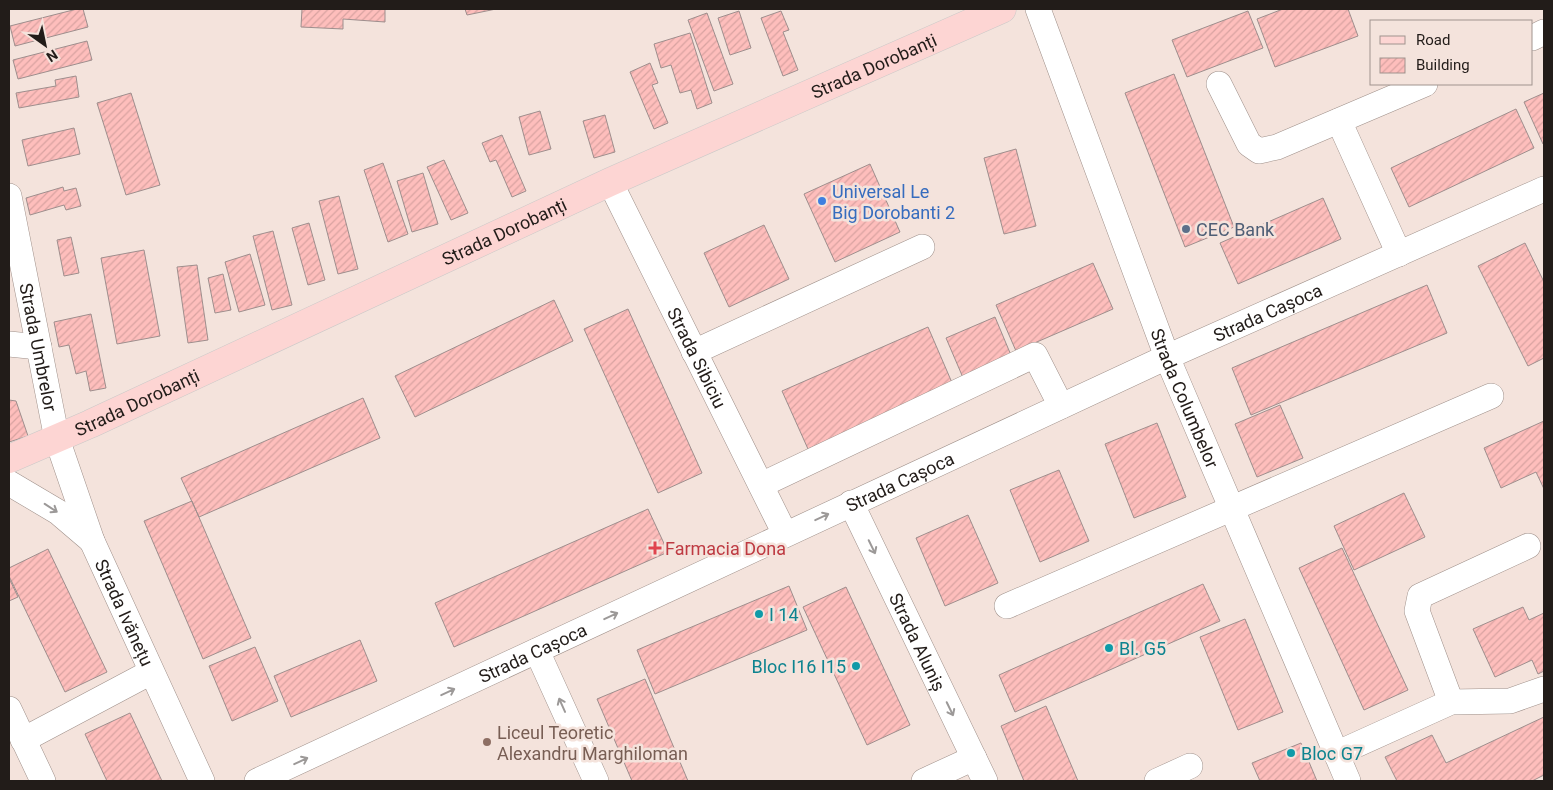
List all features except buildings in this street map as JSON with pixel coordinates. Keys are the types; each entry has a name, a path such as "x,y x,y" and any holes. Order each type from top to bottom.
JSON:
{"main road":[{"name":"Strada Dorobanți","path":"9,459 57,439 610,182 1002,9"}],"street":[{"name":"Strada Columbelor","path":"1038,9 1167,357 1348,781"},
{"path":"1219,84 1249,144 1259,150 1276,147 1423,85"},
{"path":"1339,121 1399,254"},
{"name":"Strada Sibiciu","path":"610,182 785,534"},
{"name":"Strada Cașoca","path":"257,781 1167,357 1544,190"},
{"name":"Strada Umbrelor","path":"9,196 57,439"},
{"path":"694,352 922,247"},
{"path":"9,344 39,347"},
{"path":"761,485 1034,355 1061,406"},
{"path":"1007,606 1491,396"},
{"name":"Strada Ivănețu","path":"57,439 92,541 202,781"},
{"path":"9,483 58,512 92,541"},
{"name":"Strada Aluniș","path":"851,503 985,781"},
{"path":"1451,702 1417,611 1420,596 1528,546"},
{"path":"537,651 596,781"},
{"path":"23,740 152,672"},
{"path":"1336,754 1451,702 1510,701 1544,689"},
{"path":"9,709 43,781"},
{"path":"924,781 974,758"},
{"path":"1156,781 1190,766"}],"place":[{"name":"Universal Le Big Dorobanti 2","path":"822,201"},
{"name":"CEC Bank","path":"1186,229"},
{"name":"Farmacia Dona","path":"655,548"},
{"name":"I 14","path":"759,614"},
{"name":"Bl. G5","path":"1109,648"},
{"name":"Bloc I16 I15","path":"856,666"},
{"name":"Liceul Teoretic Alexandru Marghiloman","path":"487,742"},
{"name":"Bloc G7","path":"1291,753"}]}
